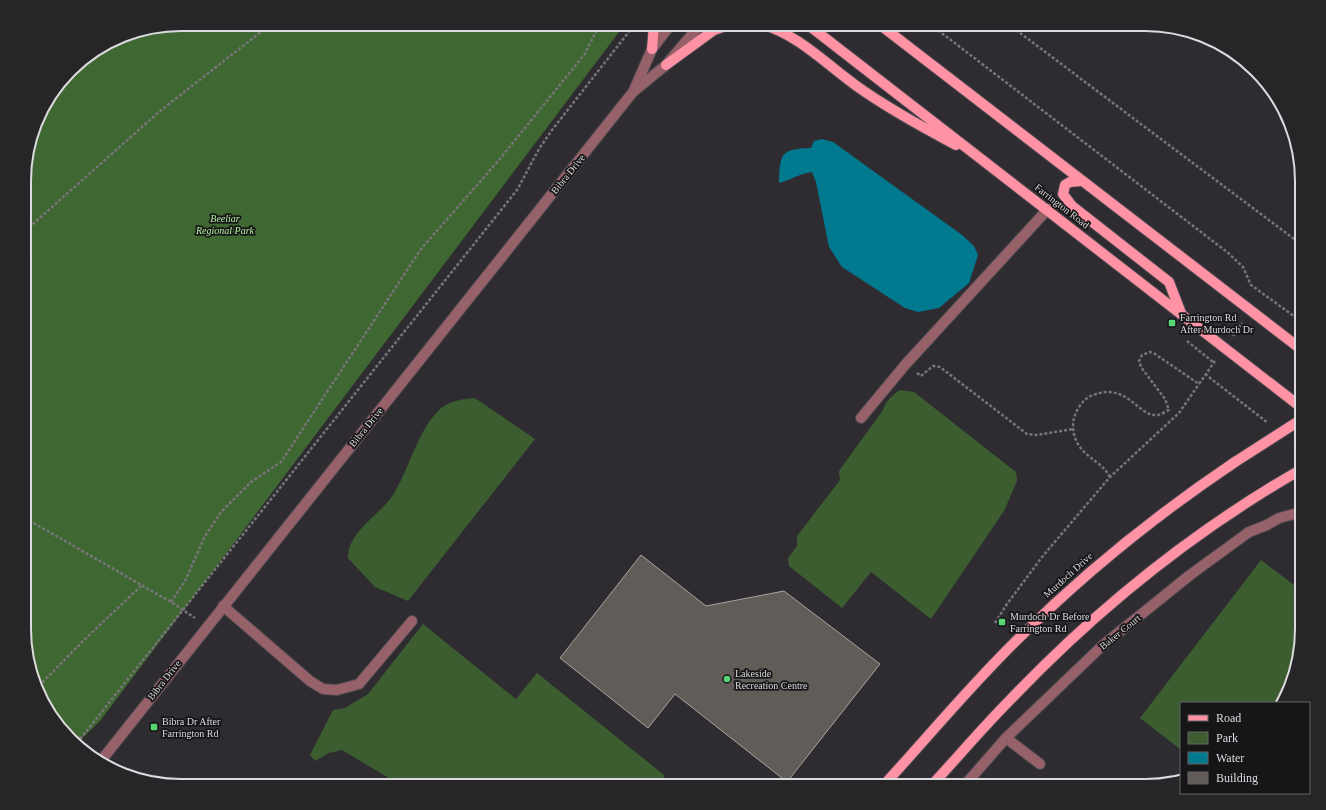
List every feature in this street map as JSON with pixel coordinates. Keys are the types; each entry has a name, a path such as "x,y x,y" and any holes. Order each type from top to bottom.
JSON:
{"main road":[{"path":"652,49 653,31"},
{"path":"666,65 713,31"},
{"path":"780,31 859,88 907,118 982,159"},
{"name":"Farrington Road","path":"816,31 1048,209 1295,402"},
{"path":"888,31 1295,345"},
{"path":"1081,181 1070,182 1065,185 1063,194 1072,206 1169,282 1181,313"},
{"name":"Murdoch Drive","path":"889,779 983,674 1083,578 1118,547 1176,503 1235,462 1295,423"},
{"path":"937,779 1011,698 1111,605 1182,548 1268,488 1295,473"}],"street":[{"name":"Bibra Drive","path":"633,92 652,49 666,31"},
{"name":"Bibra Drive","path":"103,758 633,92 666,65 695,31"},
{"path":"860,418 905,365 1048,209"},
{"name":"Baker Court","path":"970,779 1006,738 1102,646 1190,575 1249,532 1267,525 1279,518 1295,514"},
{"path":"223,606 310,681 323,689 337,690 359,684 412,621"},
{"path":"1006,738 1040,764"}],"path":[{"path":"31,226 160,111 262,31"},
{"path":"172,602 185,581 205,536 221,512 251,482 282,462 421,249 499,160 584,55 596,31"},
{"path":"80,740 517,190 539,148 630,31"},
{"path":"939,31 1228,252 1243,267 1251,284 1295,317"},
{"path":"1017,31 1295,240"},
{"path":"995,623 1042,556 1110,477 1179,412 1213,362 1264,294"},
{"path":"1186,340 1213,362"},
{"path":"1110,477 1107,470 1078,445 1073,429 1076,412 1082,403 1090,396 1101,392 1112,392 1123,395 1151,414 1158,415 1169,410 1165,399 1141,367 1139,361 1142,355 1150,352 1199,384"},
{"path":"905,365 921,376 933,366 940,367 1027,434 1037,435 1073,429"},
{"path":"1205,374 1270,424"},
{"path":"1289,439 1295,444"},
{"path":"31,521 172,602 207,626"},
{"path":"41,684 82,642 142,585"}],"green space":[{"name":"Beeliar Regional Park","path":"620,31 100,721 80,740 68,728 56,713 42,687 36,668 31,639 31,171 36,142 42,123 56,97 82,68 97,56 123,42 161,32"},
{"path":"900,390 914,392 1016,472 1017,481 1004,511 931,619 871,572 842,608 789,566 788,558 797,546 797,536 840,480 839,471 888,401"},
{"path":"475,398 535,439 408,601 375,587 348,558 349,548 353,540 359,531 393,495 430,420 446,405 455,401"},
{"path":"1261,560 1295,586 1294,649 1284,687 1276,702 1180,702 1180,749 1140,718"},
{"path":"423,624 516,699 537,673 664,775 664,779 390,779 342,750 329,753 315,761 310,755 333,710 345,708 368,694"}],"water":[{"path":"822,139 833,142 962,235 974,246 978,255 969,283 939,308 918,312 905,308 842,267 829,247 816,182 812,172 779,183 781,159 784,155 793,150 811,148 814,141"}],"building":[{"name":"Lakeside Recreation Centre","path":"641,555 706,606 784,591 880,664 789,779 783,779 675,694 648,728 560,658"}],"place":[{"name":"Farrington Rd After Murdoch Dr","path":"1172,323"},
{"name":"Murdoch Dr Before Farrington Rd","path":"1002,622"},
{"name":"Lakeside Recreation Centre","path":"727,679"},
{"name":"Bibra Dr After Farrington Rd","path":"154,727"}]}
